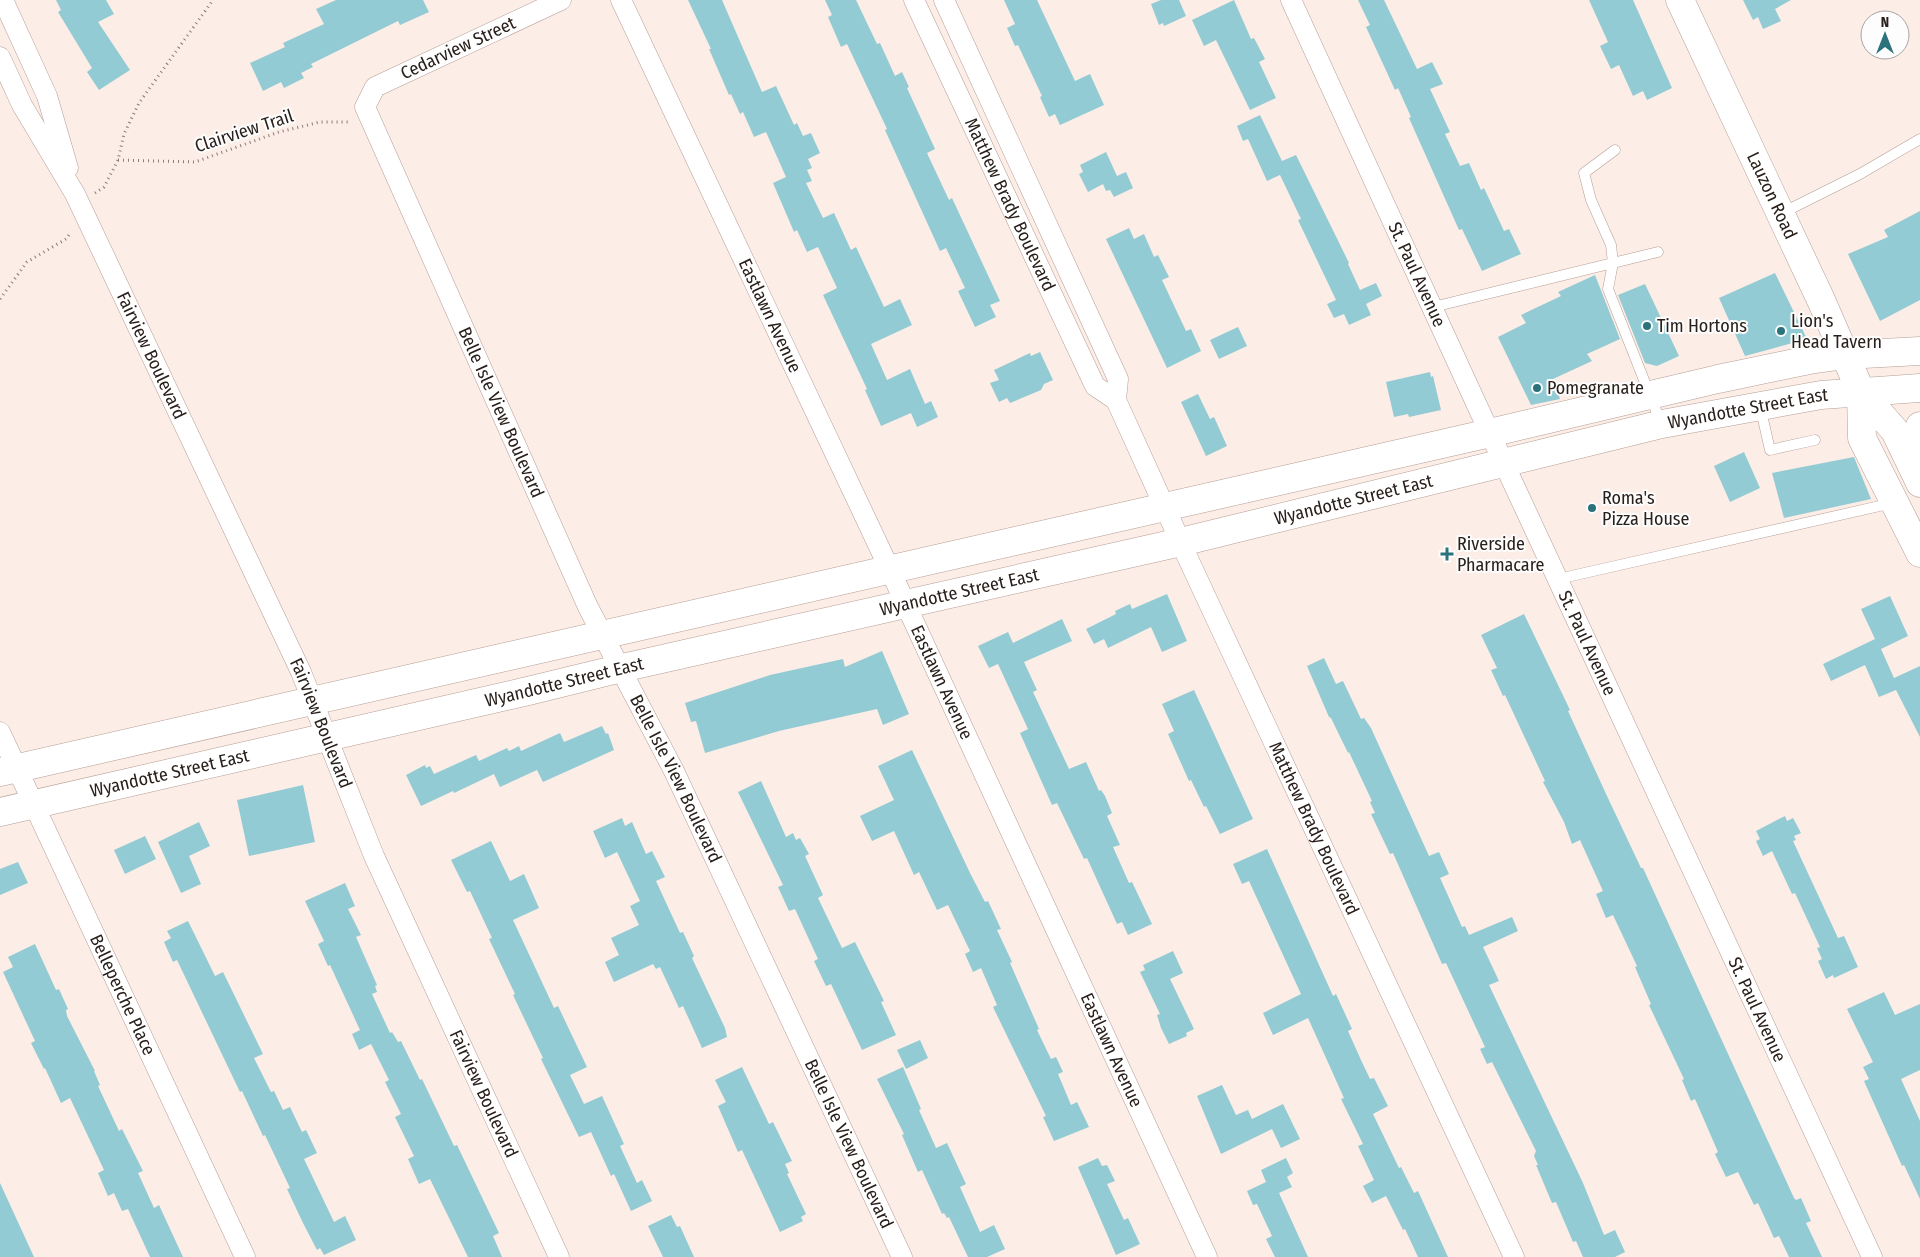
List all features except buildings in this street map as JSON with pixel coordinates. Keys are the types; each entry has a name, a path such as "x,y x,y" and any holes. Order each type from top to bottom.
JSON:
{"main road":[{"name":"Lauzon Road","path":"1680,0 1836,332 1861,392 1895,431 1920,482"},
{"name":"Wyandotte Street East","path":"9,771 1490,433 1718,378 1845,355 1920,351"},
{"name":"Wyandotte Street East","path":"0,812 622,668 1181,542 1662,424 1821,395 1920,388"},
{"name":"Lauzon Road","path":"1861,392 1862,438 1920,553"},
{"path":"1920,426 1918,432 1920,460"}],"street":[{"name":"Fairview Boulevard","path":"3,0 47,96 84,194 300,672 374,856 559,1257"},
{"name":"Cedarview Street","path":"365,106 375,87 561,0"},
{"name":"Eastlawn Avenue","path":"621,0 890,570 1206,1257"},
{"name":"Matthew Brady Boulevard","path":"914,0 1095,386 1116,400"},
{"name":"Matthew Brady Boulevard","path":"944,0 1118,379 1116,400 1514,1257"},
{"name":"St. Paul Avenue","path":"1291,0 1872,1257"},
{"name":"Fairview Boulevard","path":"0,57 22,106 84,194"},
{"name":"Belle Isle View Boulevard","path":"365,106 584,598 674,771 902,1257"},
{"name":"Belleperche Place","path":"0,732 9,771 34,804 245,1257"}],"lane":[{"path":"1781,214 1860,174 1920,139"},
{"path":"1615,150 1584,173 1591,200 1611,245 1613,263 1608,289 1662,424"},
{"path":"1433,307 1658,252"},
{"path":"1760,405 1770,450 1815,440"},
{"path":"1558,579 1894,503"}],"path":[{"path":"84,194 104,187 118,160 124,134 140,103 213,0"},
{"name":"Clairview Trail","path":"118,160 195,162 279,132 320,122 348,122"},
{"path":"0,299 27,262 66,239 76,224"}],"place":[{"name":"Tim Hortons","path":"1647,326"},
{"name":"Lion's Head Tavern","path":"1781,331"},
{"name":"Pomegranate","path":"1537,388"},
{"name":"Roma's Pizza House","path":"1592,508"},
{"name":"Riverside Pharmacare","path":"1447,554"}]}
